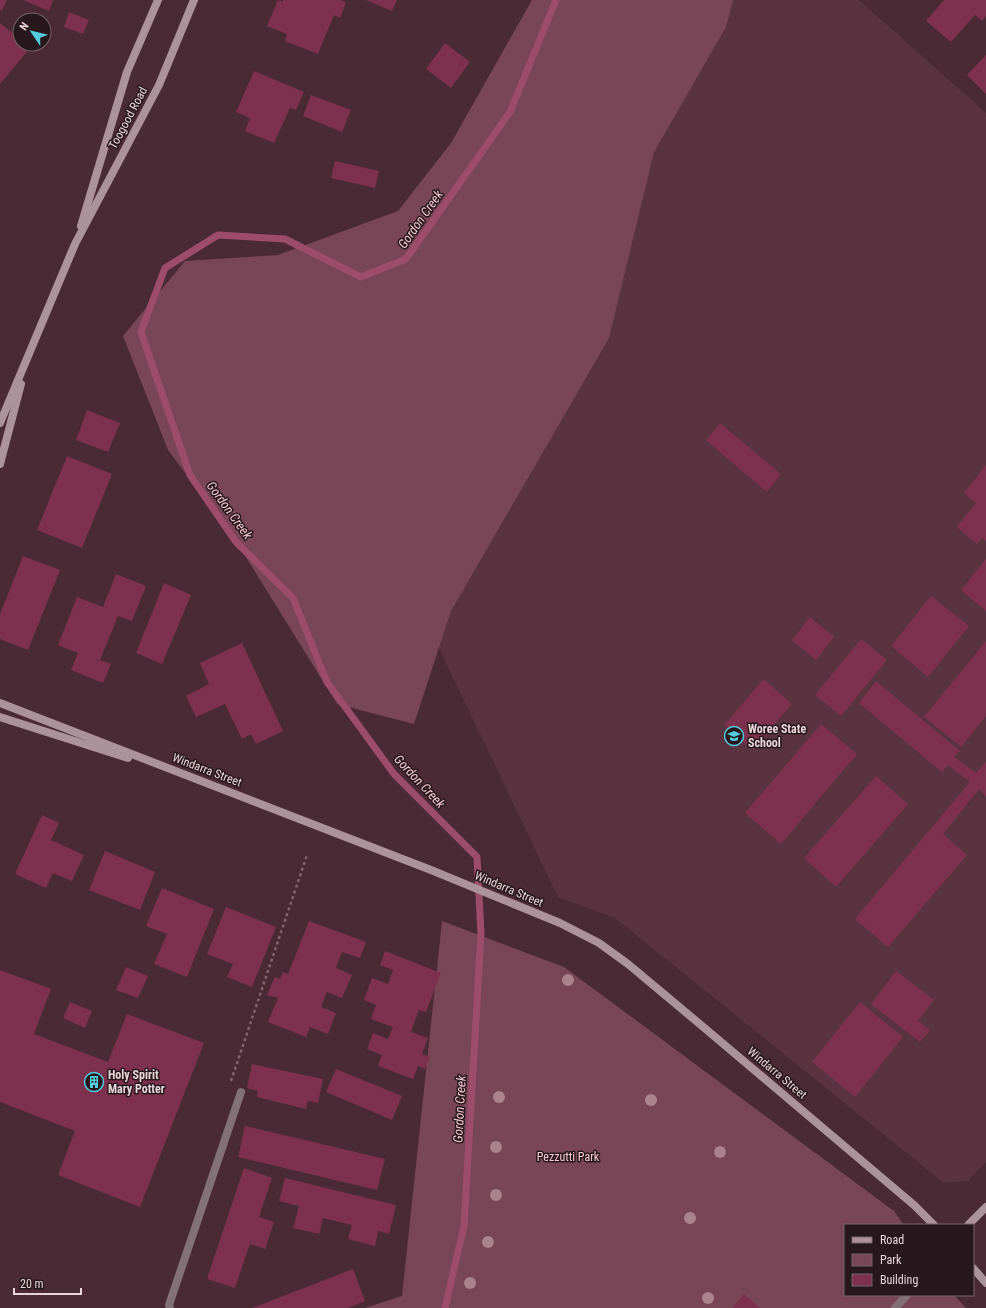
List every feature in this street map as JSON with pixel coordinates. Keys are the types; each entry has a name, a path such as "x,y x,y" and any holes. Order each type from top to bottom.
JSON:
{"street":[{"name":"Toogood Road","path":"75,244 127,72 158,0"},
{"name":"Toogood Road","path":"0,423 75,244 159,85 194,0"},
{"path":"0,464 29,354"},
{"name":"Windarra Street","path":"0,703 431,870 560,923 598,943 628,964 914,1205 933,1224"},
{"path":"0,717 200,780"},
{"path":"969,1224 986,1207"},
{"path":"974,1269 986,1283"}],"lane":[{"path":"170,1308 169,1305 240,1092"},
{"path":"895,1308 906,1296"}],"path":[{"path":"228,1088 307,855"}],"shaded area":[{"name":"Woree State School","path":"647,0 859,0 986,113 986,1162 968,1181 944,1183 615,918 558,897 404,575"}],"green space":[{"path":"532,0 733,0 726,27 654,152 609,338 451,611 414,724 337,704 236,541 168,450 123,336 185,261 278,255 398,211 451,143"},
{"name":"Pezzutti Park","path":"442,921 564,967 894,1211 903,1224 844,1224 844,1296 955,1296 966,1308 365,1308 402,1296"}],"building":[{"path":"0,0 7,0 2,11 0,10"},
{"path":"23,0 53,0 49,11"},
{"path":"278,0 283,2 283,0 340,0 346,2 340,18 334,15 318,54 285,41 287,34 267,26"},
{"path":"366,0 397,0 392,11"},
{"path":"944,0 986,0 986,16 982,21 975,15 951,42 926,21"},
{"path":"69,12 89,20 83,34 64,27"},
{"path":"0,23 12,33 12,52 27,52 0,84"},
{"path":"445,43 470,62 451,88 426,69"},
{"path":"986,55 986,94 967,75"},
{"path":"254,71 304,92 296,110 290,108 274,143 245,131 250,118 236,112"},
{"path":"311,95 351,110 342,132 303,116"},
{"path":"335,161 379,171 375,188 331,178"},
{"path":"87,410 120,423 108,452 76,440"},
{"path":"720,423 781,474 767,492 706,440"},
{"path":"67,456 112,474 82,548 37,530"},
{"path":"986,465 986,541 982,538 977,544 957,527 976,503 964,493"},
{"path":"23,556 60,570 28,650 0,639 0,614"},
{"path":"986,559 986,611 961,590"},
{"path":"116,574 146,586 132,621 118,616 100,660 111,664 103,683 71,670 78,653 58,645 77,597 103,607"},
{"path":"164,583 191,595 162,664 136,653"},
{"path":"931,596 969,626 928,677 891,646"},
{"path":"810,617 834,637 816,660 792,640"},
{"path":"861,639 887,660 841,716 815,695"},
{"path":"986,641 986,716 961,747 924,717"},
{"path":"242,643 283,731 256,744 251,734 242,739 225,704 196,717 186,696 209,684 200,663"},
{"path":"764,679 792,704 752,750 724,725"},
{"path":"876,681 960,751 954,757 976,773 986,762 986,796 979,789 943,834 967,855 888,947 855,919 970,782 948,765 942,772 859,703"},
{"path":"821,724 857,754 781,844 745,813"},
{"path":"876,776 908,804 836,887 804,858"},
{"path":"42,815 59,823 51,840 84,855 72,881 53,873 46,888 15,874"},
{"path":"105,851 155,872 140,910 89,890"},
{"path":"162,888 214,909 187,977 154,964 167,934 146,926"},
{"path":"226,907 276,927 252,987 227,977 233,964 207,954"},
{"path":"309,921 366,942 360,958 342,952 336,968 352,975 342,998 327,992 321,1007 336,1013 328,1034 310,1027 306,1037 268,1022 278,998 267,995 275,977 280,979 283,972 288,974"},
{"path":"385,951 441,973 426,1012 419,1010 411,1032 428,1038 422,1054 430,1057 425,1069 418,1066 413,1079 378,1066 382,1055 367,1049 373,1033 388,1039 393,1027 371,1019 376,1005 364,1000 372,978 388,984 393,970 380,965"},
{"path":"126,967 148,976 138,998 116,990"},
{"name":"Holy Spirit Mary Potter","path":"0,970 51,989 34,1034 108,1062 127,1014 204,1043 140,1207 58,1175 75,1131 0,1102"},
{"path":"896,971 934,1000 918,1021 930,1030 920,1042 871,1004"},
{"path":"70,1002 92,1011 85,1028 63,1018"},
{"path":"860,1002 903,1037 855,1097 812,1062"},
{"path":"252,1064 323,1079 318,1103 308,1101 306,1109 257,1097 258,1091 247,1088"},
{"path":"336,1069 402,1096 392,1120 326,1092"},
{"path":"245,1126 385,1159 377,1190 238,1157"},
{"path":"244,1168 272,1178 259,1217 274,1222 265,1249 250,1244 235,1288 207,1279"},
{"path":"285,1178 396,1205 389,1234 378,1231 375,1246 348,1239 352,1225 323,1218 319,1234 293,1228 299,1206 279,1201"},
{"path":"353,1269 365,1301 348,1308 252,1308"},
{"path":"744,1294 760,1308 732,1308"}],"waterway":[{"name":"Gordon Creek","path":"445,1308 464,1226 481,934 477,857 394,774 327,682 293,598 236,542 190,475 141,332 165,268 218,235 285,239 361,277 406,259 510,112 556,0"}],"place":[{"name":"Woree State School","path":"734,736"},
{"name":"Holy Spirit Mary Potter","path":"94,1082"}]}
